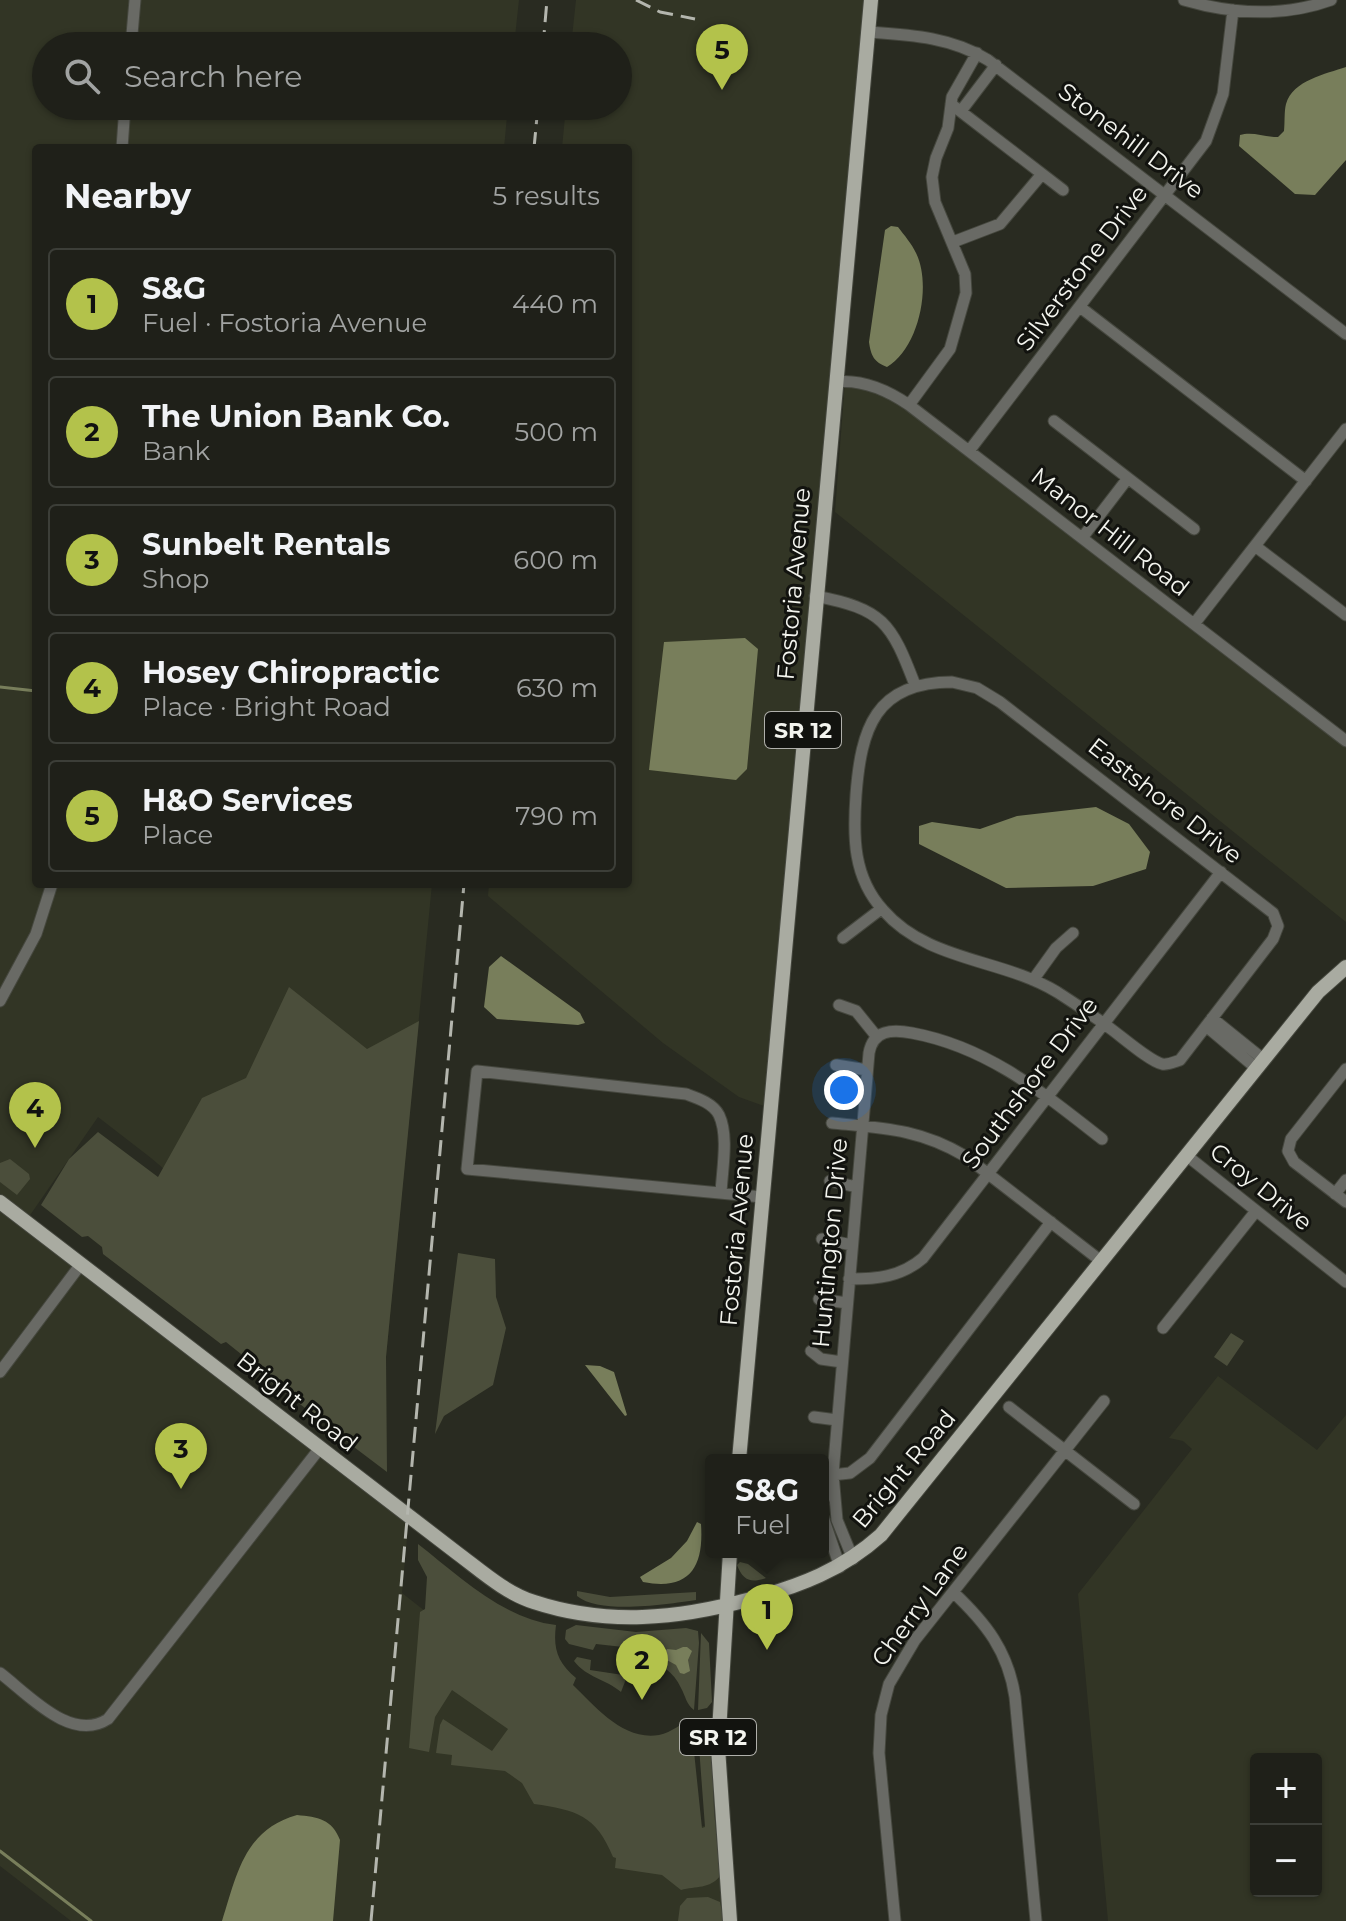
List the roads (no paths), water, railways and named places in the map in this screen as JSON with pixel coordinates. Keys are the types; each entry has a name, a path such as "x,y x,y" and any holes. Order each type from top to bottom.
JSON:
{"main road":[{"name":"Fostoria Avenue","path":"740,1454 871,0"},
{"name":"Bright Road","path":"0,1202 482,1571 526,1599 562,1609 619,1618 675,1616 792,1588 847,1563 895,1520 1318,992 1346,967"},
{"name":"SR 12","path":"729,1558 718,1748 730,1921"}],"street":[{"path":"132,32 135,0"},
{"path":"1184,0 1233,10 1288,10 1331,0"},
{"name":"Silverstone Drive","path":"969,451 1199,151 1216,118 1225,84 1233,10"},
{"name":"Stonehill Drive","path":"867,32 941,39 977,53 1346,334"},
{"path":"909,405 947,355 955,338 967,284 935,202 932,183 936,158 956,108 957,86 977,53"},
{"path":"956,108 996,65"},
{"path":"956,108 1063,190"},
{"path":"122,144 124,120"},
{"path":"953,242 1000,224 1042,174"},
{"path":"1080,307 1306,481"},
{"name":"Manor Hill Road","path":"836,382 850,380 870,385 909,405 1346,741"},
{"path":"1054,421 1194,529"},
{"path":"1194,624 1346,429"},
{"path":"1082,538 1128,478"},
{"path":"1255,546 1346,615"},
{"path":"815,596 855,605 877,617 894,636 915,685 894,698 876,716 860,750 854,844 864,881 881,909 903,930 924,943 1033,980 1103,1023 1158,1063 1180,1060 1209,1022 1260,1064"},
{"name":"Eastshore Drive","path":"915,685 952,682 989,694 1268,908 1278,926 1273,939 1209,1022"},
{"name":"Southshore Drive","path":"849,1279 885,1277 918,1262 1221,872"},
{"path":"0,1001 32,943 51,888"},
{"path":"843,938 881,909"},
{"path":"1033,980 1056,948 1073,933"},
{"path":"839,1005 856,1011 877,1037 898,1030 959,1046 1010,1070 1102,1139"},
{"name":"Huntington Drive","path":"829,1469 837,1420 867,1070 870,1047 877,1037"},
{"path":"836,1065 867,1070"},
{"path":"1346,1069 1291,1139 1288,1151 1294,1162 1346,1202"},
{"path":"721,1193 723,1134 718,1114 701,1100 686,1094 477,1071 467,1169 762,1197"},
{"path":"832,1123 893,1128 954,1150 1101,1261"},
{"name":"Croy Drive","path":"1186,1155 1345,1280"},
{"path":"1335,1194 1346,1180"},
{"path":"830,1181 857,1187"},
{"path":"1163,1328 1256,1211"},
{"path":"829,1475 856,1471 870,1458 1051,1222"},
{"path":"822,1239 852,1245"},
{"path":"0,1372 81,1264"},
{"path":"819,1299 847,1303"},
{"path":"811,1351 821,1359 842,1362"},
{"name":"Cherry Lane","path":"895,1921 879,1753 881,1715 887,1690 898,1667 953,1592 1104,1401"},
{"path":"1009,1407 1134,1504"},
{"path":"814,1417 837,1420"},
{"path":"0,1673 70,1724 90,1726 108,1719 320,1448"},
{"name":"Huntington Drive","path":"829,1480 847,1563"},
{"path":"829,1528 847,1563"},
{"path":"953,1592 994,1636 1010,1671 1036,1921"}],"waterway":[{"path":"0,687 32,691"},
{"path":"0,1851 91,1921"}],"railway":[{"path":"544,32 547,0"},
{"path":"636,0 660,12 695,19"},
{"path":"534,144 537,120"},
{"path":"371,1921 464,888"}],"place":[{"name":"H&O Services","path":"722,90"},
{"name":"Hosey Chiropractic","path":"35,1148"},
{"name":"Sunbelt Rentals","path":"181,1489"},
{"name":"S&G","path":"767,1650"},
{"name":"The Union Bank Co.","path":"642,1700"}]}
